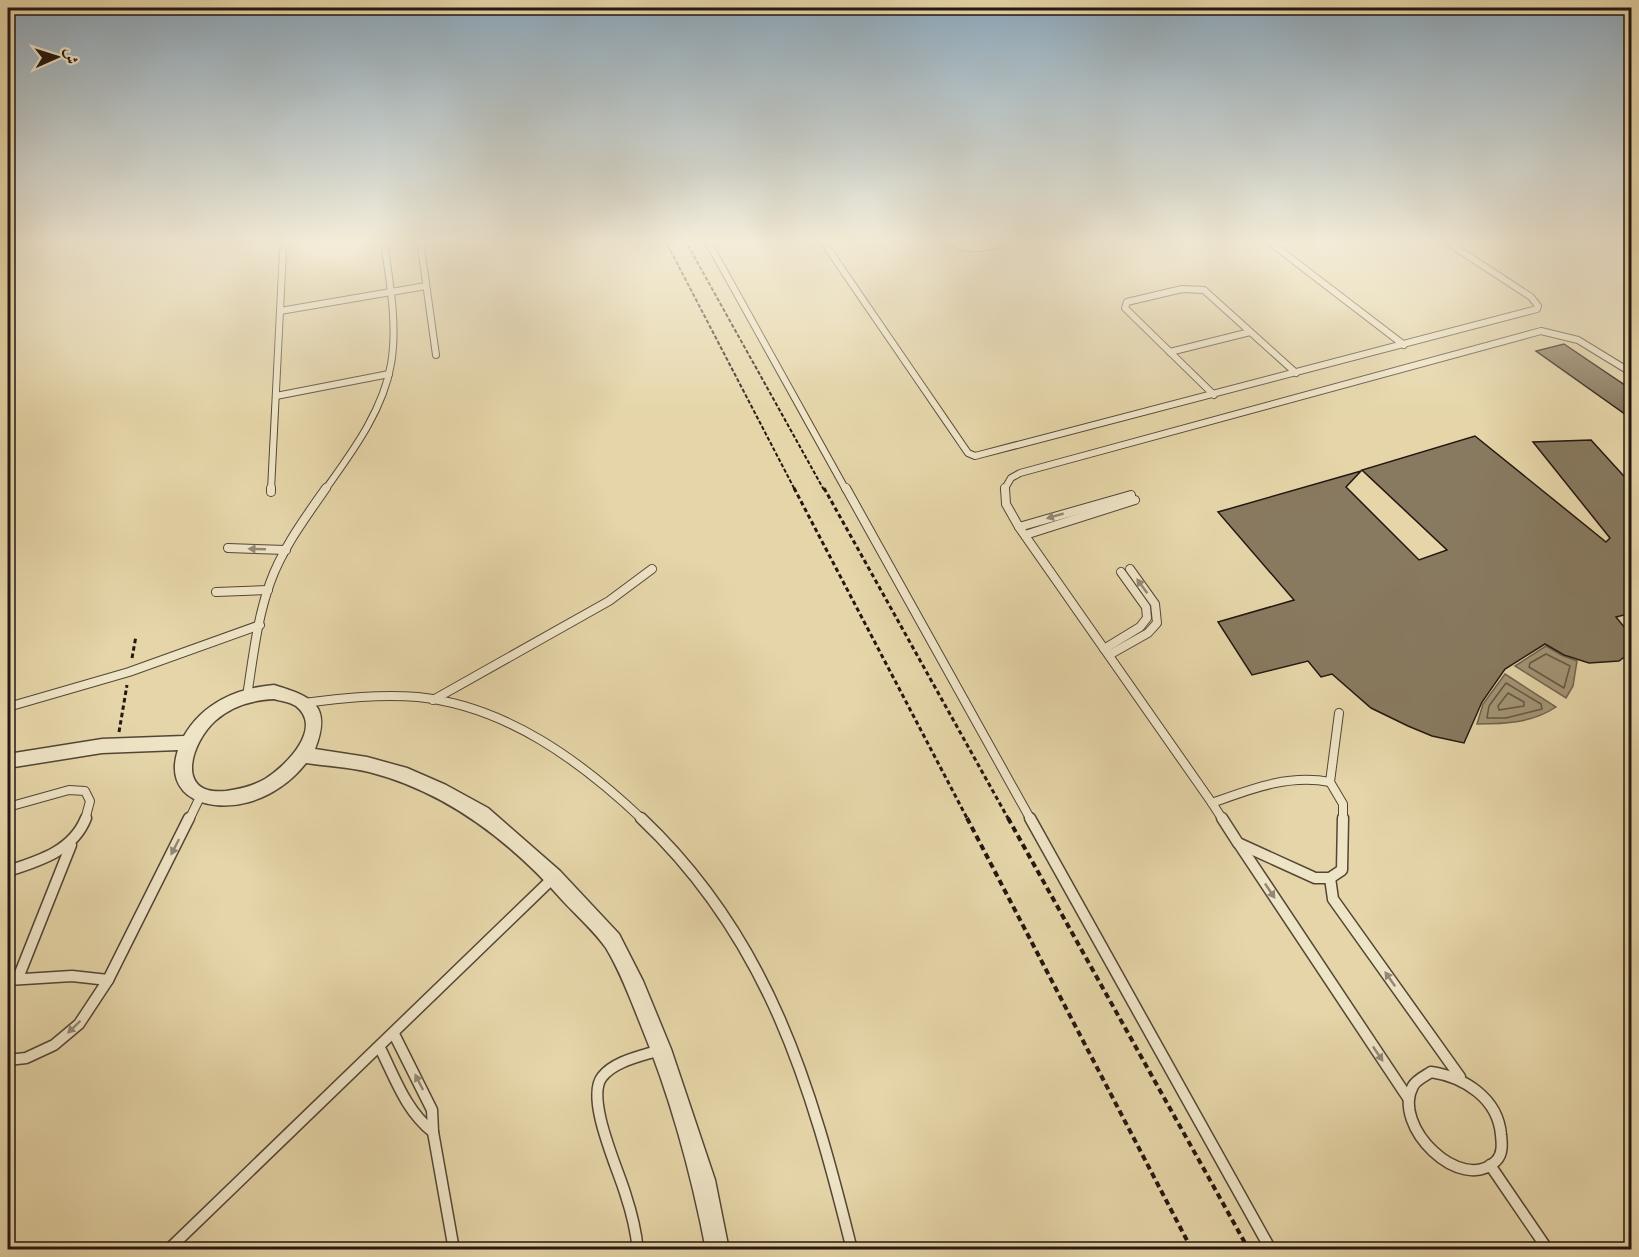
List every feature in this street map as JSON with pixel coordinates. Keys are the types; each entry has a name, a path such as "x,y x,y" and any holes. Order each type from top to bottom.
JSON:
{"street":[{"path":"264,692 284,693 304,703 310,711 312,736 304,754 289,772 256,792 221,799 201,795 183,777 182,760 194,732 210,715 231,702 264,692"},
{"path":"8,761 82,748 187,744"},
{"path":"304,754 367,764 407,776 440,790 482,814 554,877 612,941 636,988 661,1049 704,1180 718,1250"}],"lane":[{"path":"271,492 281,299"},
{"path":"280,311 355,299"},
{"path":"247,696 268,590 286,549 380,401 389,374 392,349 389,299"},
{"path":"428,299 436,355"},
{"path":"740,299 1270,1250"},
{"path":"862,299 915,378 972,455 984,456 1537,309 1538,306 1532,299"},
{"path":"1141,299 1127,302 1125,308 1214,395"},
{"path":"1213,299 1296,373"},
{"path":"1344,299 1404,345"},
{"path":"1170,352 1250,332"},
{"path":"1408,1098 1212,803 1018,526 1003,494 1004,486 1009,478 1020,473 1526,334 1557,332 1579,338 1632,373"},
{"path":"276,396 389,374"},
{"path":"1018,526 1133,497 1025,535"},
{"path":"228,548 286,549"},
{"path":"433,700 609,601 652,569"},
{"path":"1106,652 1149,633 1157,623 1155,604 1130,569"},
{"path":"1106,652 1140,627 1147,618 1146,607 1121,572"},
{"path":"216,592 268,590"},
{"path":"8,707 129,672 260,625"},
{"path":"304,703 383,696 452,703 512,724 575,762 628,805 688,866 748,952 789,1036 828,1155 852,1250"},
{"path":"1238,843 1315,878 1330,878 1342,870 1343,804 1330,782 1339,713"},
{"path":"1212,803 1287,778 1313,777 1330,782"},
{"path":"8,807 69,790 85,791 90,797 88,816 72,842 13,979 72,976 108,980"},
{"path":"8,1060 26,1058 54,1045 79,1024 108,980 201,795"},
{"path":"8,871 55,854 72,842"},
{"path":"168,1250 380,1048 554,877"},
{"path":"1330,878 1334,898 1461,1078 1475,1088 1488,1102 1497,1118 1502,1134 1502,1149 1496,1161 1491,1165 1472,1171 1456,1167 1440,1158 1415,1129 1408,1113 1411,1085 1419,1076 1438,1072 1461,1078"},
{"path":"394,1034 432,1110 433,1132 453,1250"},
{"path":"380,1048 415,1114 423,1125 433,1132"},
{"path":"638,1250 620,1176 598,1103 598,1087 602,1077 610,1070 661,1049"},
{"path":"1491,1165 1548,1250"}],"path":[{"path":"696,299 1192,1250"},
{"path":"718,299 1249,1250"},
{"path":"116,745 136,636"}],"water":[{"path":"1546,646 1577,661 1573,686 1566,698 1515,666"},
{"path":"1505,674 1556,707 1528,719 1508,723 1477,724 1483,704"}],"building":[{"path":"1564,344 1632,390 1632,419 1536,351"},
{"path":"1475,436 1606,542 1610,538 1533,442 1591,440 1632,485 1632,613 1616,617 1629,633 1632,649 1627,655 1619,661 1589,663 1564,655 1545,644 1505,669 1482,702 1464,743 1432,736 1371,708 1332,674 1321,677 1308,661 1252,675 1218,622 1294,600 1218,512 1361,471 1346,487 1419,560 1447,550 1362,470"}]}
